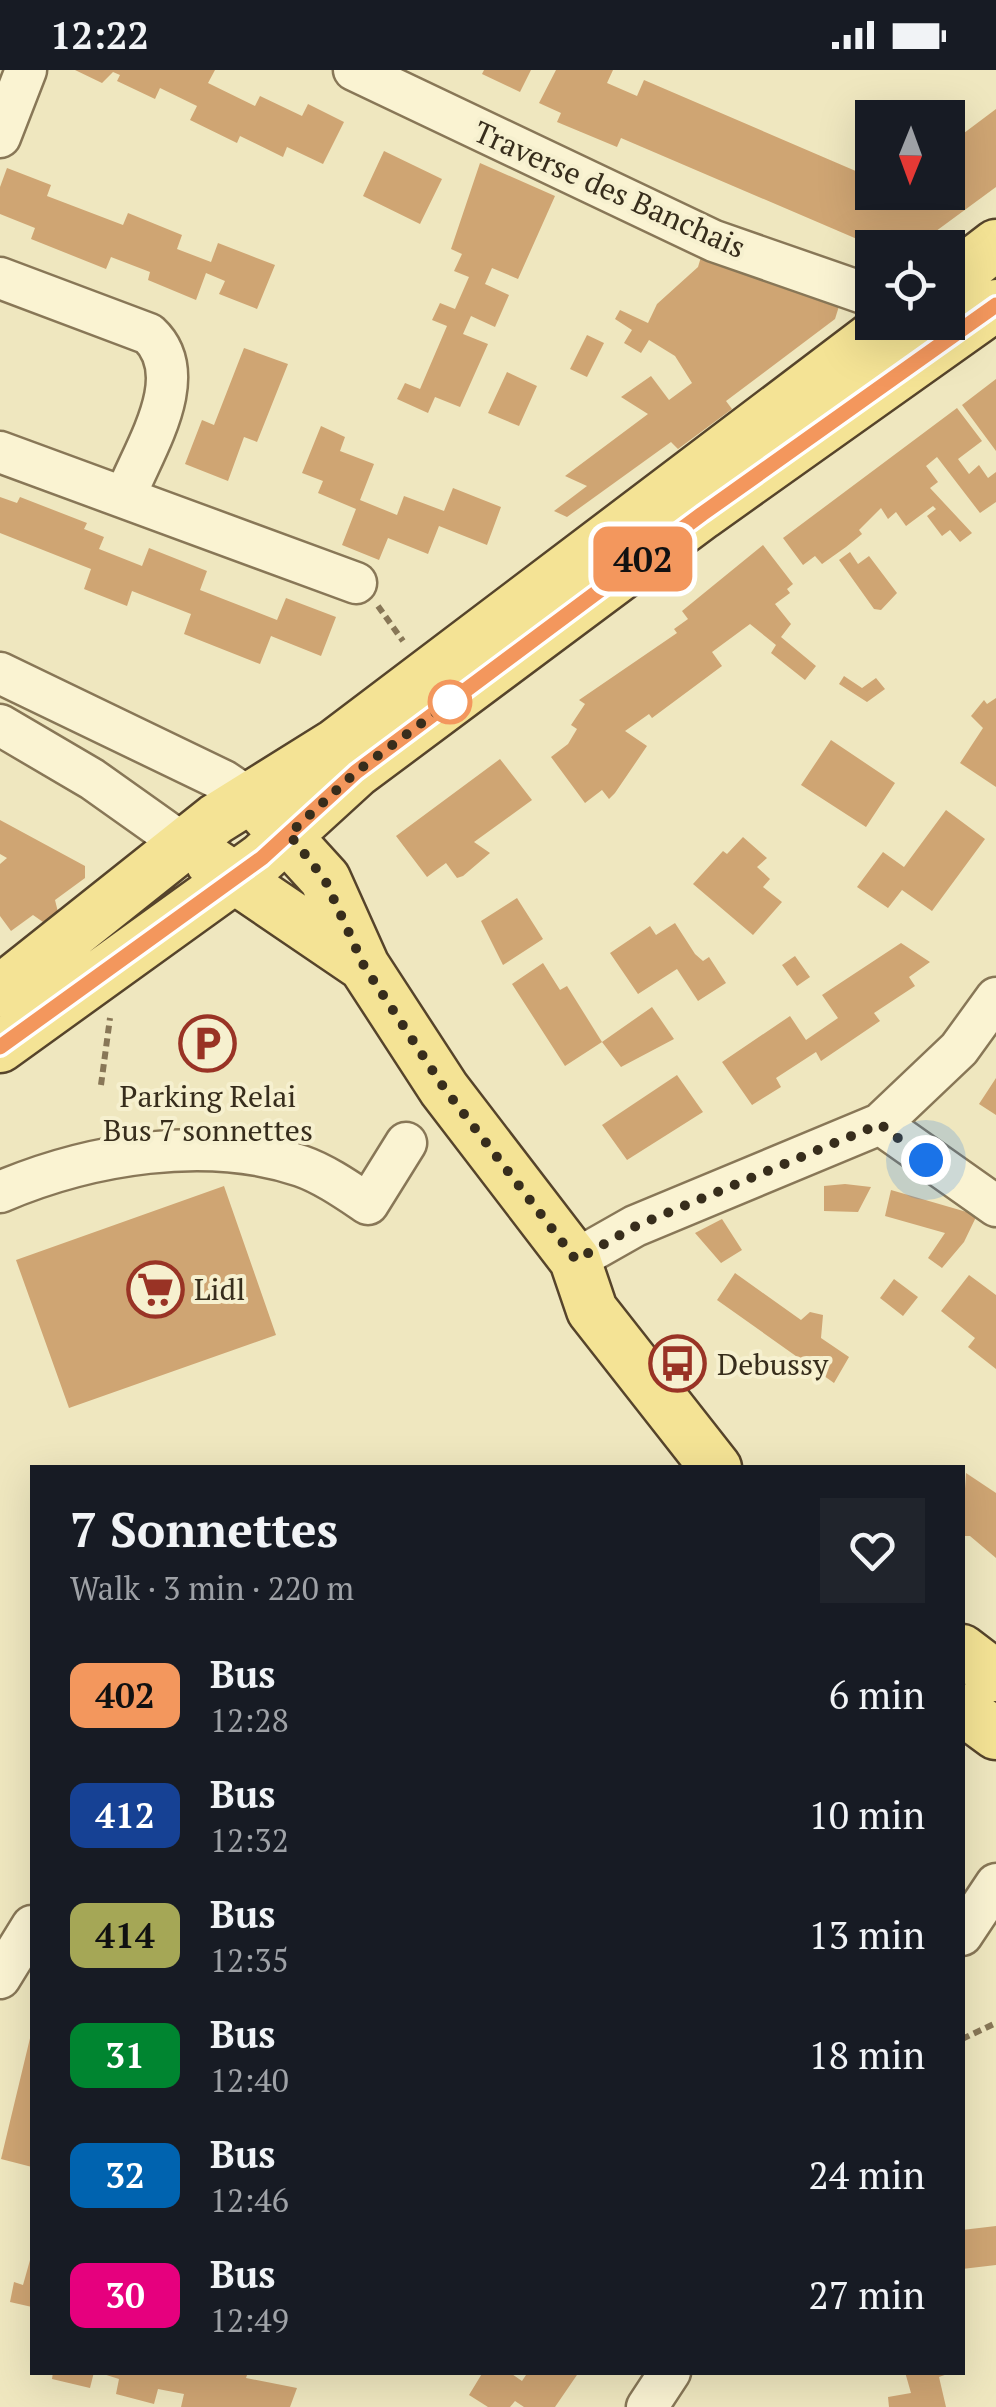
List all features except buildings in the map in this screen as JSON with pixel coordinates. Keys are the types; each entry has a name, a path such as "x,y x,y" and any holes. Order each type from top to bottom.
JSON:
{"main road":[{"path":"0,1047 234,878 356,772 974,305 996,246"},
{"path":"0,991 185,845 249,798 336,744 869,340"},
{"path":"249,798 289,834 325,880 364,966 444,1088 576,1260 622,1298 658,1354 750,1465"},
{"path":"185,845 364,966"},
{"path":"576,1260 592,1310 714,1465"},
{"path":"965,1652 996,1676"},
{"path":"965,1711 996,1734"}],"street":[{"path":"0,137 26,70"},
{"name":"Traverse des Banchais","path":"354,70 714,240 855,290"},
{"path":"0,278 149,334 163,349 169,383 124,497"},
{"path":"0,452 356,583"},
{"path":"0,672 224,781 249,798"},
{"path":"0,725 92,779 185,845"},
{"path":"576,1260 636,1226 880,1124 960,1048 996,998"},
{"path":"880,1124 996,1206"},
{"path":"0,1192 82,1162 198,1151 257,1156 302,1167 368,1204 406,1143"},
{"path":"965,1930 996,1884"},
{"path":"0,1978 30,1929"},
{"path":"647,2407 668,2375"}],"path":[{"path":"356,583 384,612 406,646"},
{"path":"102,1086 112,1007"},
{"path":"965,2038 996,2023"}],"bus line":[{"name":"402","path":"0,1047 262,858 356,772 702,514 996,305"}],"place":[{"name":"Parking Relai Bus 7 sonnettes","path":"208,1044"},
{"name":"Lidl","path":"155,1289"},
{"name":"Debussy","path":"678,1364"}],"route":[{"path":"450,702 356,772 289,834 325,880 364,966 444,1088 576,1260 636,1226 880,1124 926,1160"}]}
